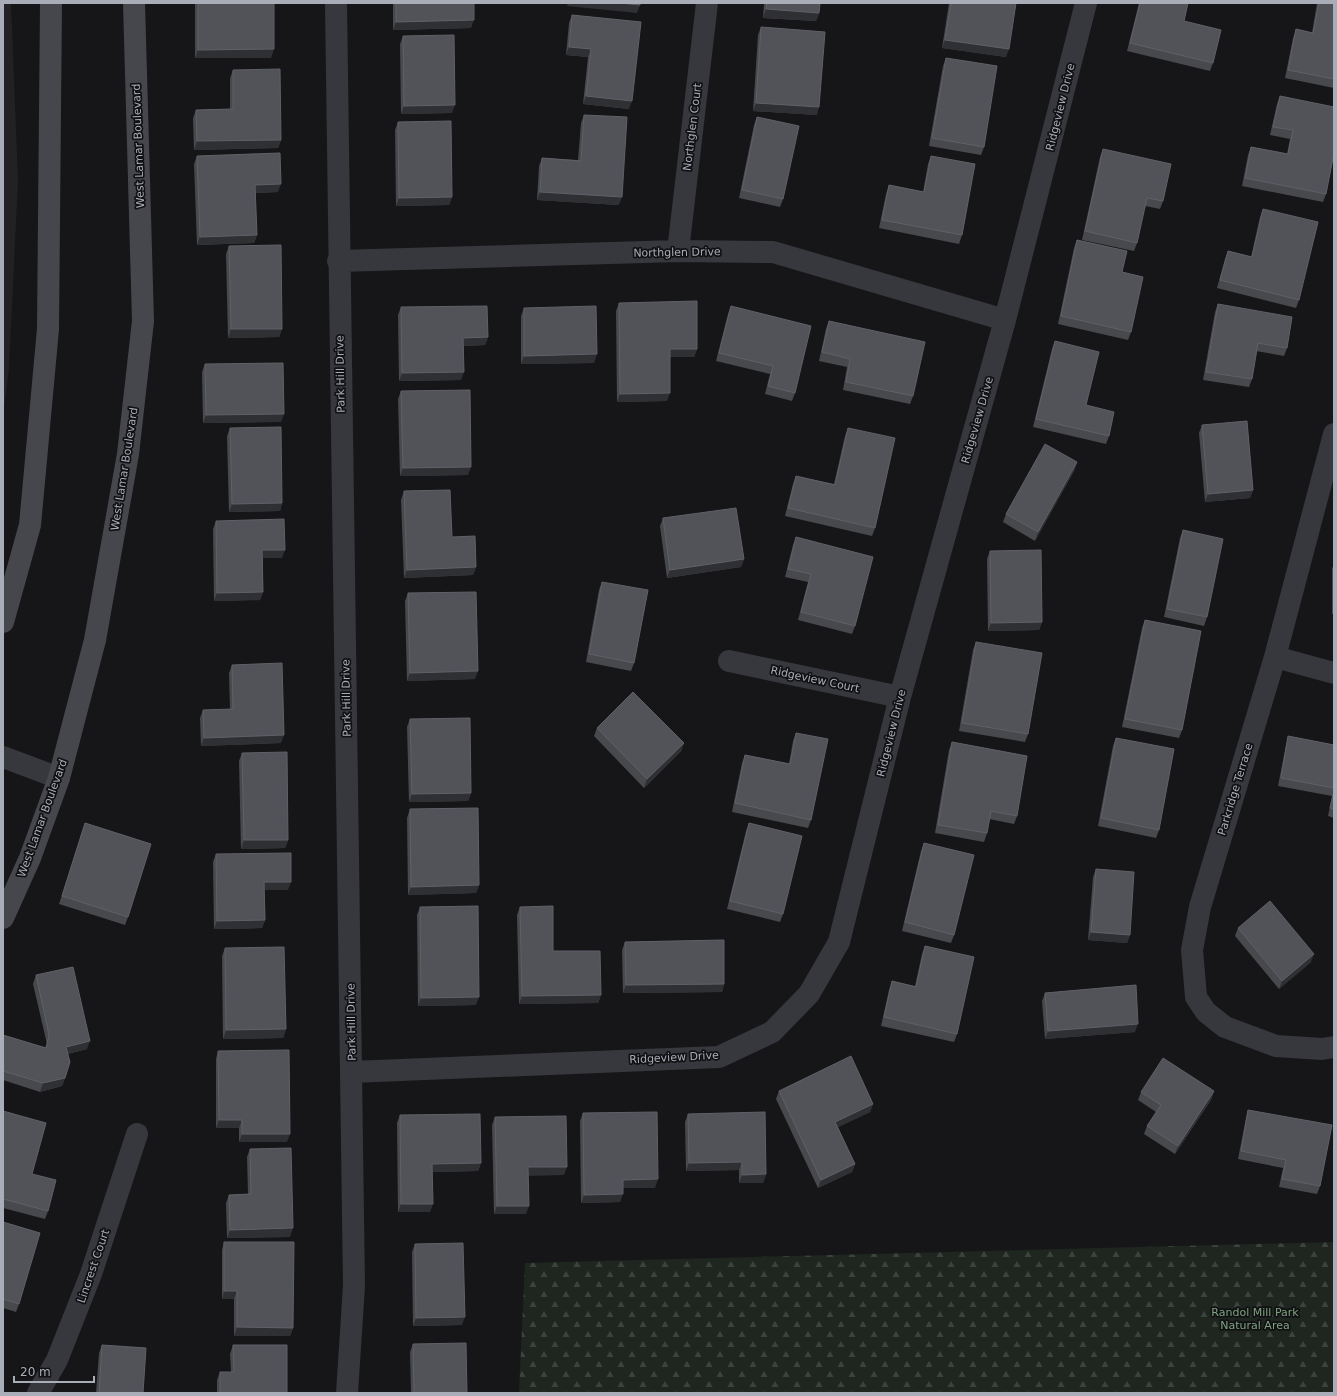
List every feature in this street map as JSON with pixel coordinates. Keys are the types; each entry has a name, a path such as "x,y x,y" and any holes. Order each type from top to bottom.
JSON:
{"main road":[{"path":"3,622 30,525 48,330 51,3"},
{"name":"West Lamar Boulevard","path":"3,918 30,858 59,778 95,640 128,454 143,321 134,3"}],"street":[{"name":"Park Hill Drive","path":"336,3 338,261 352,1072 354,1286 347,1393"},
{"name":"Northglen Court","path":"678,251 707,3"},
{"name":"Ridgeview Drive","path":"352,1072 719,1057 772,1032 809,994 839,942 900,697 1005,320 1086,3"},
{"name":"Northglen Drive","path":"338,261 678,251 773,252 1005,320"},
{"name":"Parkridge Terrace","path":"1334,434 1275,657 1200,907 1192,950 1196,997 1206,1012 1225,1028 1276,1046 1322,1049 1334,1047"},
{"path":"1275,657 1334,673"},
{"name":"Ridgeview Court","path":"730,661 900,697"},
{"path":"3,757 59,778"},
{"name":"Lincrest Court","path":"38,1393 57,1360 91,1274 137,1134"}],"shaded area":[{"path":"3,3 11,3 18,180 9,368 3,418"}],"green space":[{"name":"Randol Mill Park Natural Area","path":"1334,1242 1334,1393 519,1393 525,1263"}],"building":[{"path":"198,3 274,3 274,49 198,50"},
{"path":"396,3 474,3 474,20 396,22"},
{"path":"620,3 640,3 640,5"},
{"path":"767,3 820,3 819,13 766,9"},
{"path":"951,3 1016,3 1009,49 945,40"},
{"path":"1140,3 1188,3 1184,21 1221,30 1213,63 1130,43"},
{"path":"1319,3 1334,3 1334,79 1288,70 1296,29 1313,33"},
{"path":"572,15 641,22 632,101 586,96 591,49 569,47"},
{"path":"761,27 825,32 819,107 756,103"},
{"path":"454,35 455,105 404,106 403,36"},
{"path":"946,58 997,66 984,147 932,138"},
{"path":"280,69 281,140 197,141 196,110 233,109 233,70"},
{"path":"1280,96 1334,107 1334,153 1326,194 1245,178 1251,147 1288,154 1293,130 1273,127"},
{"path":"584,115 627,117 622,197 540,192 542,158 581,161"},
{"path":"757,117 799,126 783,199 742,190"},
{"path":"451,121 452,197 399,198 398,122"},
{"path":"1103,149 1171,164 1163,201 1147,198 1137,243 1085,231"},
{"path":"280,153 281,184 255,185 257,235 200,237 197,156"},
{"path":"931,156 975,164 962,235 882,220 889,185 924,192"},
{"path":"1263,209 1318,222 1299,300 1220,280 1228,251 1252,257"},
{"path":"1077,240 1127,251 1122,272 1143,277 1131,332 1061,316"},
{"path":"281,245 282,329 231,329 229,246"},
{"path":"697,301 697,349 670,349 670,393 620,394 619,303"},
{"path":"1218,304 1292,317 1287,348 1258,343 1252,379 1206,372"},
{"path":"487,306 488,337 463,338 464,372 402,373 401,307"},
{"path":"596,306 597,354 524,356 524,308"},
{"path":"731,306 811,326 795,393 768,386 773,366 719,353"},
{"path":"829,321 925,342 913,396 846,382 850,359 822,352"},
{"path":"1055,341 1099,352 1086,405 1114,412 1109,436 1036,419"},
{"path":"283,363 284,414 206,415 205,364"},
{"path":"470,390 471,467 403,468 401,391"},
{"path":"1247,421 1253,490 1208,494 1202,425"},
{"path":"281,427 282,503 232,504 230,428"},
{"path":"848,428 895,438 875,528 788,508 796,476 835,485"},
{"path":"1045,444 1077,462 1038,532 1006,514"},
{"path":"450,490 452,537 475,536 476,567 407,570 404,491"},
{"path":"736,508 744,559 670,570 663,518"},
{"path":"284,519 285,550 262,550 263,592 217,593 216,521"},
{"path":"1183,530 1223,539 1207,617 1167,609"},
{"path":"796,537 873,557 855,626 801,612 811,574 788,569"},
{"path":"1041,550 1042,622 991,623 990,551"},
{"path":"602,582 648,590 634,663 589,654"},
{"path":"476,592 478,671 410,673 408,593"},
{"path":"1145,620 1201,631 1182,730 1125,719"},
{"path":"976,642 1042,653 1028,734 962,723"},
{"path":"282,663 284,735 204,738 203,710 233,709 232,665"},
{"path":"633,692 684,743 647,779 597,728"},
{"path":"470,718 471,793 412,794 410,719"},
{"path":"796,733 828,739 811,820 735,803 745,755 790,764"},
{"path":"1288,736 1334,745 1334,788 1281,778"},
{"path":"1116,738 1174,749 1159,830 1101,818"},
{"path":"952,742 1027,756 1017,816 991,811 987,833 938,825"},
{"path":"287,752 288,840 244,840 242,753"},
{"path":"1334,791 1334,809 1330,808"},
{"path":"478,808 479,885 411,887 410,809"},
{"path":"85,823 151,844 128,917 62,896"},
{"path":"749,823 802,836 783,914 730,901"},
{"path":"924,843 974,855 954,935 905,922"},
{"path":"291,853 291,882 264,882 265,920 217,921 216,854"},
{"path":"1096,869 1134,872 1130,935 1091,932"},
{"path":"1270,901 1314,954 1282,981 1238,928"},
{"path":"478,906 479,997 421,998 420,907"},
{"path":"553,906 553,951 600,951 601,995 522,996 520,907"},
{"path":"724,940 724,984 626,985 625,942"},
{"path":"925,946 974,957 957,1034 884,1017 892,981 916,987"},
{"path":"284,947 286,1029 226,1030 225,948"},
{"path":"73,967 90,1041 66,1047 70,1062 65,1078 43,1083 3,1071 3,1035 46,1048 49,1035 36,975"},
{"path":"1136,985 1138,1024 1048,1031 1045,993"},
{"path":"289,1050 290,1134 242,1134 242,1120 219,1120 218,1051"},
{"path":"851,1056 873,1104 835,1122 855,1164 821,1180 779,1091"},
{"path":"1163,1058 1214,1091 1178,1146 1147,1126 1161,1105 1141,1092"},
{"path":"1248,1110 1332,1125 1320,1186 1282,1179 1286,1160 1241,1151"},
{"path":"3,1111 46,1123 32,1174 56,1180 48,1211 3,1199"},
{"path":"657,1112 658,1179 623,1180 623,1194 584,1195 583,1113"},
{"path":"765,1112 766,1174 742,1175 742,1162 689,1163 688,1114"},
{"path":"480,1114 481,1163 432,1164 433,1204 401,1204 400,1115"},
{"path":"566,1116 567,1167 528,1167 529,1206 497,1206 495,1117"},
{"path":"291,1148 293,1228 230,1230 229,1195 251,1194 250,1149"},
{"path":"3,1222 40,1233 19,1304 3,1299"},
{"path":"224,1242 294,1242 293,1328 237,1327 237,1291 224,1291"},
{"path":"463,1243 465,1317 416,1318 415,1244"},
{"path":"466,1343 467,1393 414,1393 413,1344"},
{"path":"102,1345 146,1348 143,1393 99,1393"},
{"path":"233,1345 287,1345 287,1393 220,1393 220,1372 234,1372"}]}
